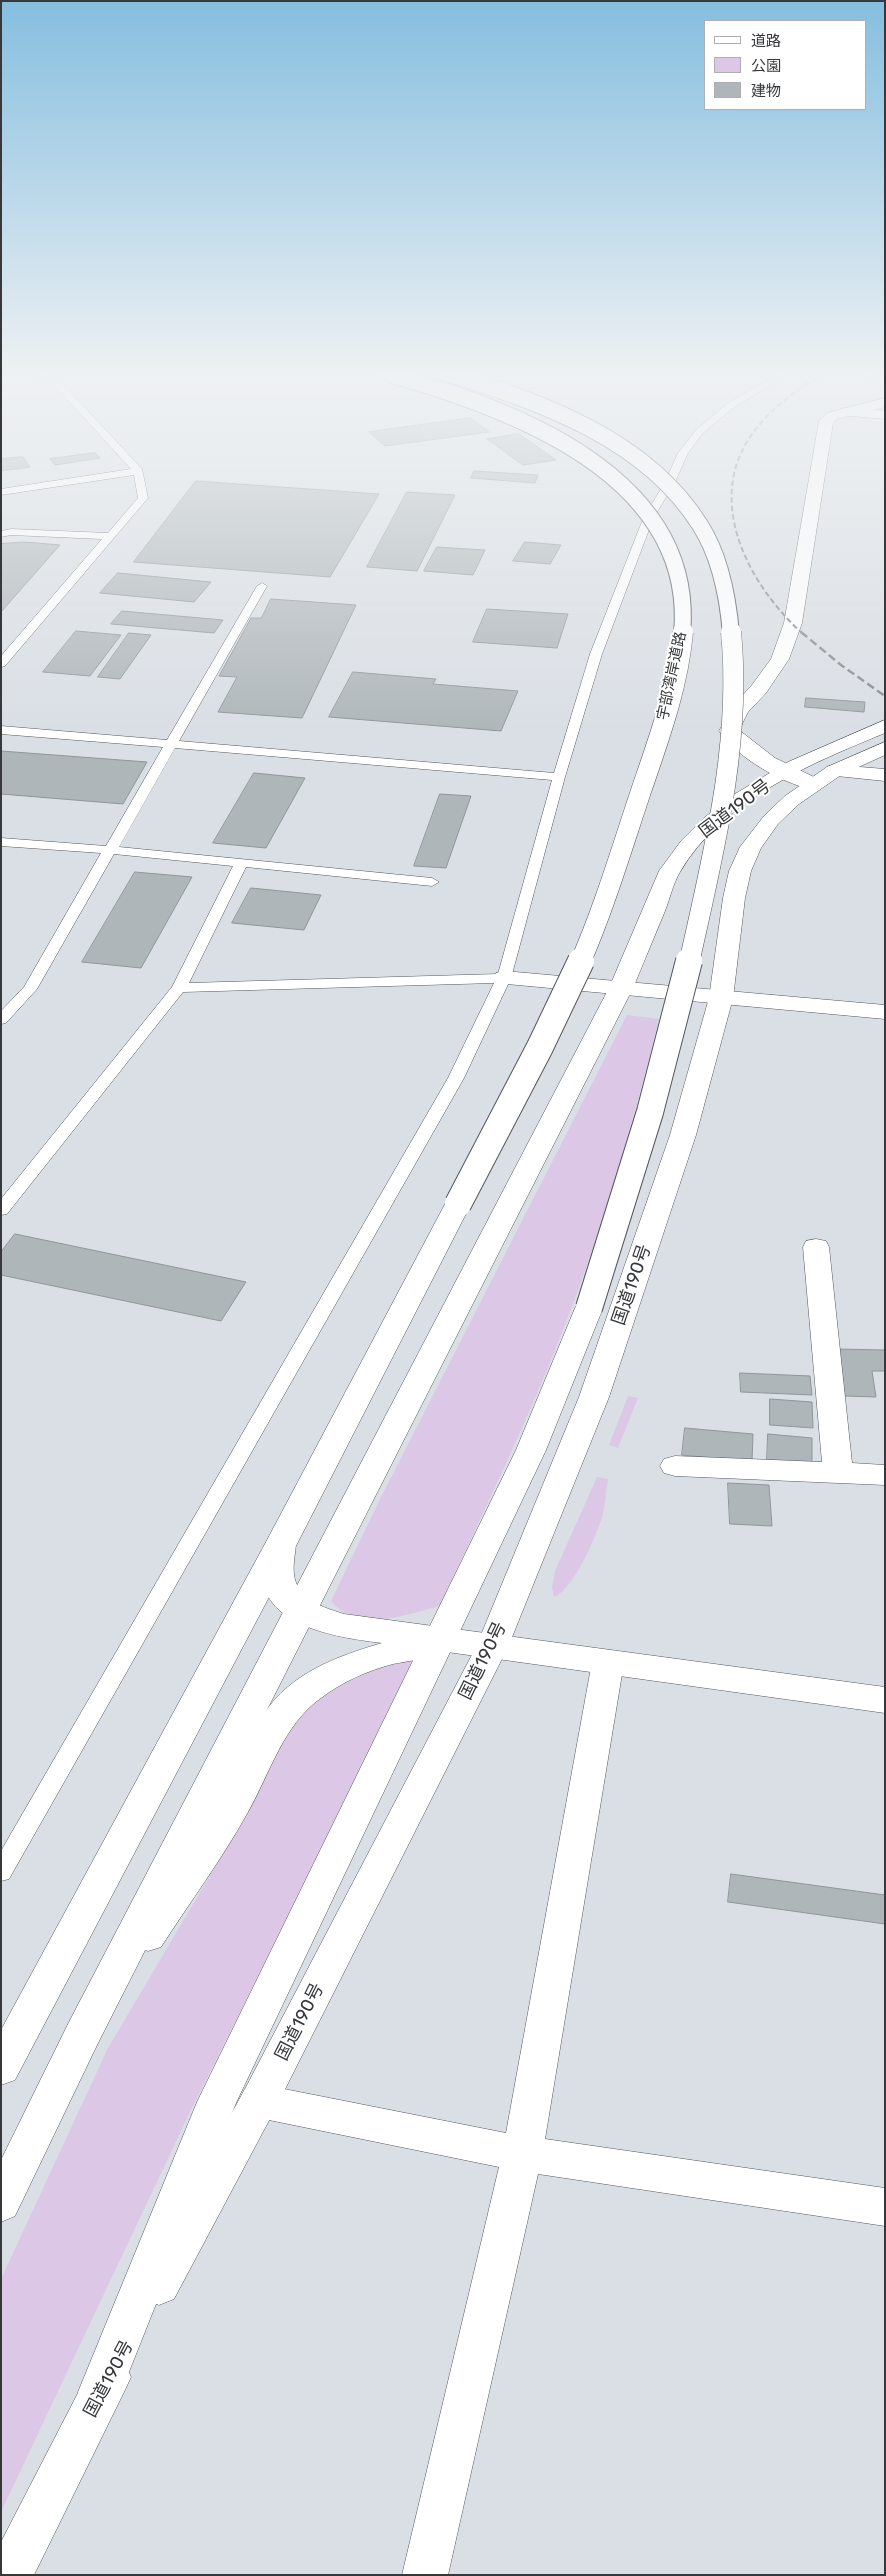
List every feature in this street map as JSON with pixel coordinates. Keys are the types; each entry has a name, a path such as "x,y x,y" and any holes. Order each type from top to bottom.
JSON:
{"main road":[{"name":"宇部湾岸道路","path":"282,1542 558,1010 584,953 610,884 667,712 676,675 683,618 682,595 676,567 666,543 647,514 629,494"},
{"path":"100,2392 217,2102 531,1450 589,1308 644,1134 688,967 712,859 730,744 733,712 733,666 726,598 716,559 701,526 691,511 675,494"},
{"path":"813,494 790,632 780,659 759,689 740,710 729,731 750,752 785,773 824,778 885,775"},
{"name":"国道190号","path":"1,2203 83,2034 621,988 670,872 688,847 708,826 735,805 785,773 822,753 885,726"},
{"name":"国道190号","path":"9,2575 100,2392 259,2101 492,1647 594,1397 683,1135 722,998 734,898 740,871 751,847 771,820 824,778 885,748"},
{"path":"504,978 885,1012"},
{"path":"816,1247 838,1473"},
{"path":"675,1466 885,1476"},
{"path":"282,1542 276,1564 276,1576 288,1600 301,1610 342,1626 885,1700"},
{"path":"1,2068 282,1542"},
{"path":"83,2034 235,1803 276,1726 292,1703 313,1686 336,1672 363,1661 441,1640"},
{"path":"425,2575 522,2154 608,1662"},
{"path":"259,2101 522,2154 885,2207"}],"lane":[{"path":"1,664 143,498 142,494"},
{"path":"1,1872 456,1078 504,978 559,777 603,636 648,519 663,494"},
{"path":"6,530 109,536"},
{"path":"1,1020 30,989 262,586"},
{"path":"1,730 559,777"},
{"path":"1,842 111,850 432,882"},
{"path":"1,1210 179,988 241,863"},
{"path":"179,988 504,978"}],"green space":[{"path":"627,1015 659,1019 639,1098 604,1215 578,1292 519,1434 440,1606 412,1614 383,1619 354,1617 342,1611 331,1601 379,1501"},
{"path":"628,1396 638,1398 618,1448 609,1445"},
{"path":"597,1477 608,1479 602,1518 589,1550 576,1574 562,1592 554,1597 552,1587 555,1571"},
{"path":"417,1658 189,2114 1,2512 1,2279 108,2048 241,1823 288,1728 310,1704 341,1685 375,1670"}],"building":[{"path":"186,494 379,494 330,577 134,562"},
{"path":"406,494 455,495 417,571 367,567"},
{"path":"24,542 60,545 1,612 1,544"},
{"path":"525,542 561,545 550,564 513,561"},
{"path":"437,547 485,550 473,575 424,571"},
{"path":"118,573 211,582 194,602 100,593"},
{"path":"271,599 356,605 302,718 218,712 237,677 219,676 251,618 261,618"},
{"path":"487,609 568,614 557,648 473,642"},
{"path":"122,611 223,620 214,633 111,624"},
{"path":"76,631 121,635 90,676 43,672"},
{"path":"129,633 151,635 120,679 98,677"},
{"path":"353,672 436,679 433,684 518,691 501,731 329,717"},
{"path":"806,698 865,702 864,712 805,707"},
{"path":"1,751 147,762 123,804 1,794"},
{"path":"254,773 305,778 266,848 213,843"},
{"path":"440,794 471,796 446,868 414,866"},
{"path":"135,872 192,877 141,968 82,962"},
{"path":"251,888 321,895 304,930 232,923"},
{"path":"15,1234 246,1282 221,1321 1,1275 1,1252"},
{"path":"837,1349 885,1350 885,1371 872,1371 876,1397 844,1396"},
{"path":"740,1373 810,1376 812,1395 741,1392"},
{"path":"770,1399 812,1402 813,1428 770,1425"},
{"path":"685,1428 753,1434 752,1462 682,1455"},
{"path":"768,1434 812,1438 812,1466 767,1461"},
{"path":"728,1483 769,1485 772,1526 730,1524"},
{"path":"731,1874 885,1895 885,1924 728,1902"}],"railway":[{"path":"732,494 735,524 742,549 768,596 801,632"},
{"path":"801,632 841,665 885,696"}]}
